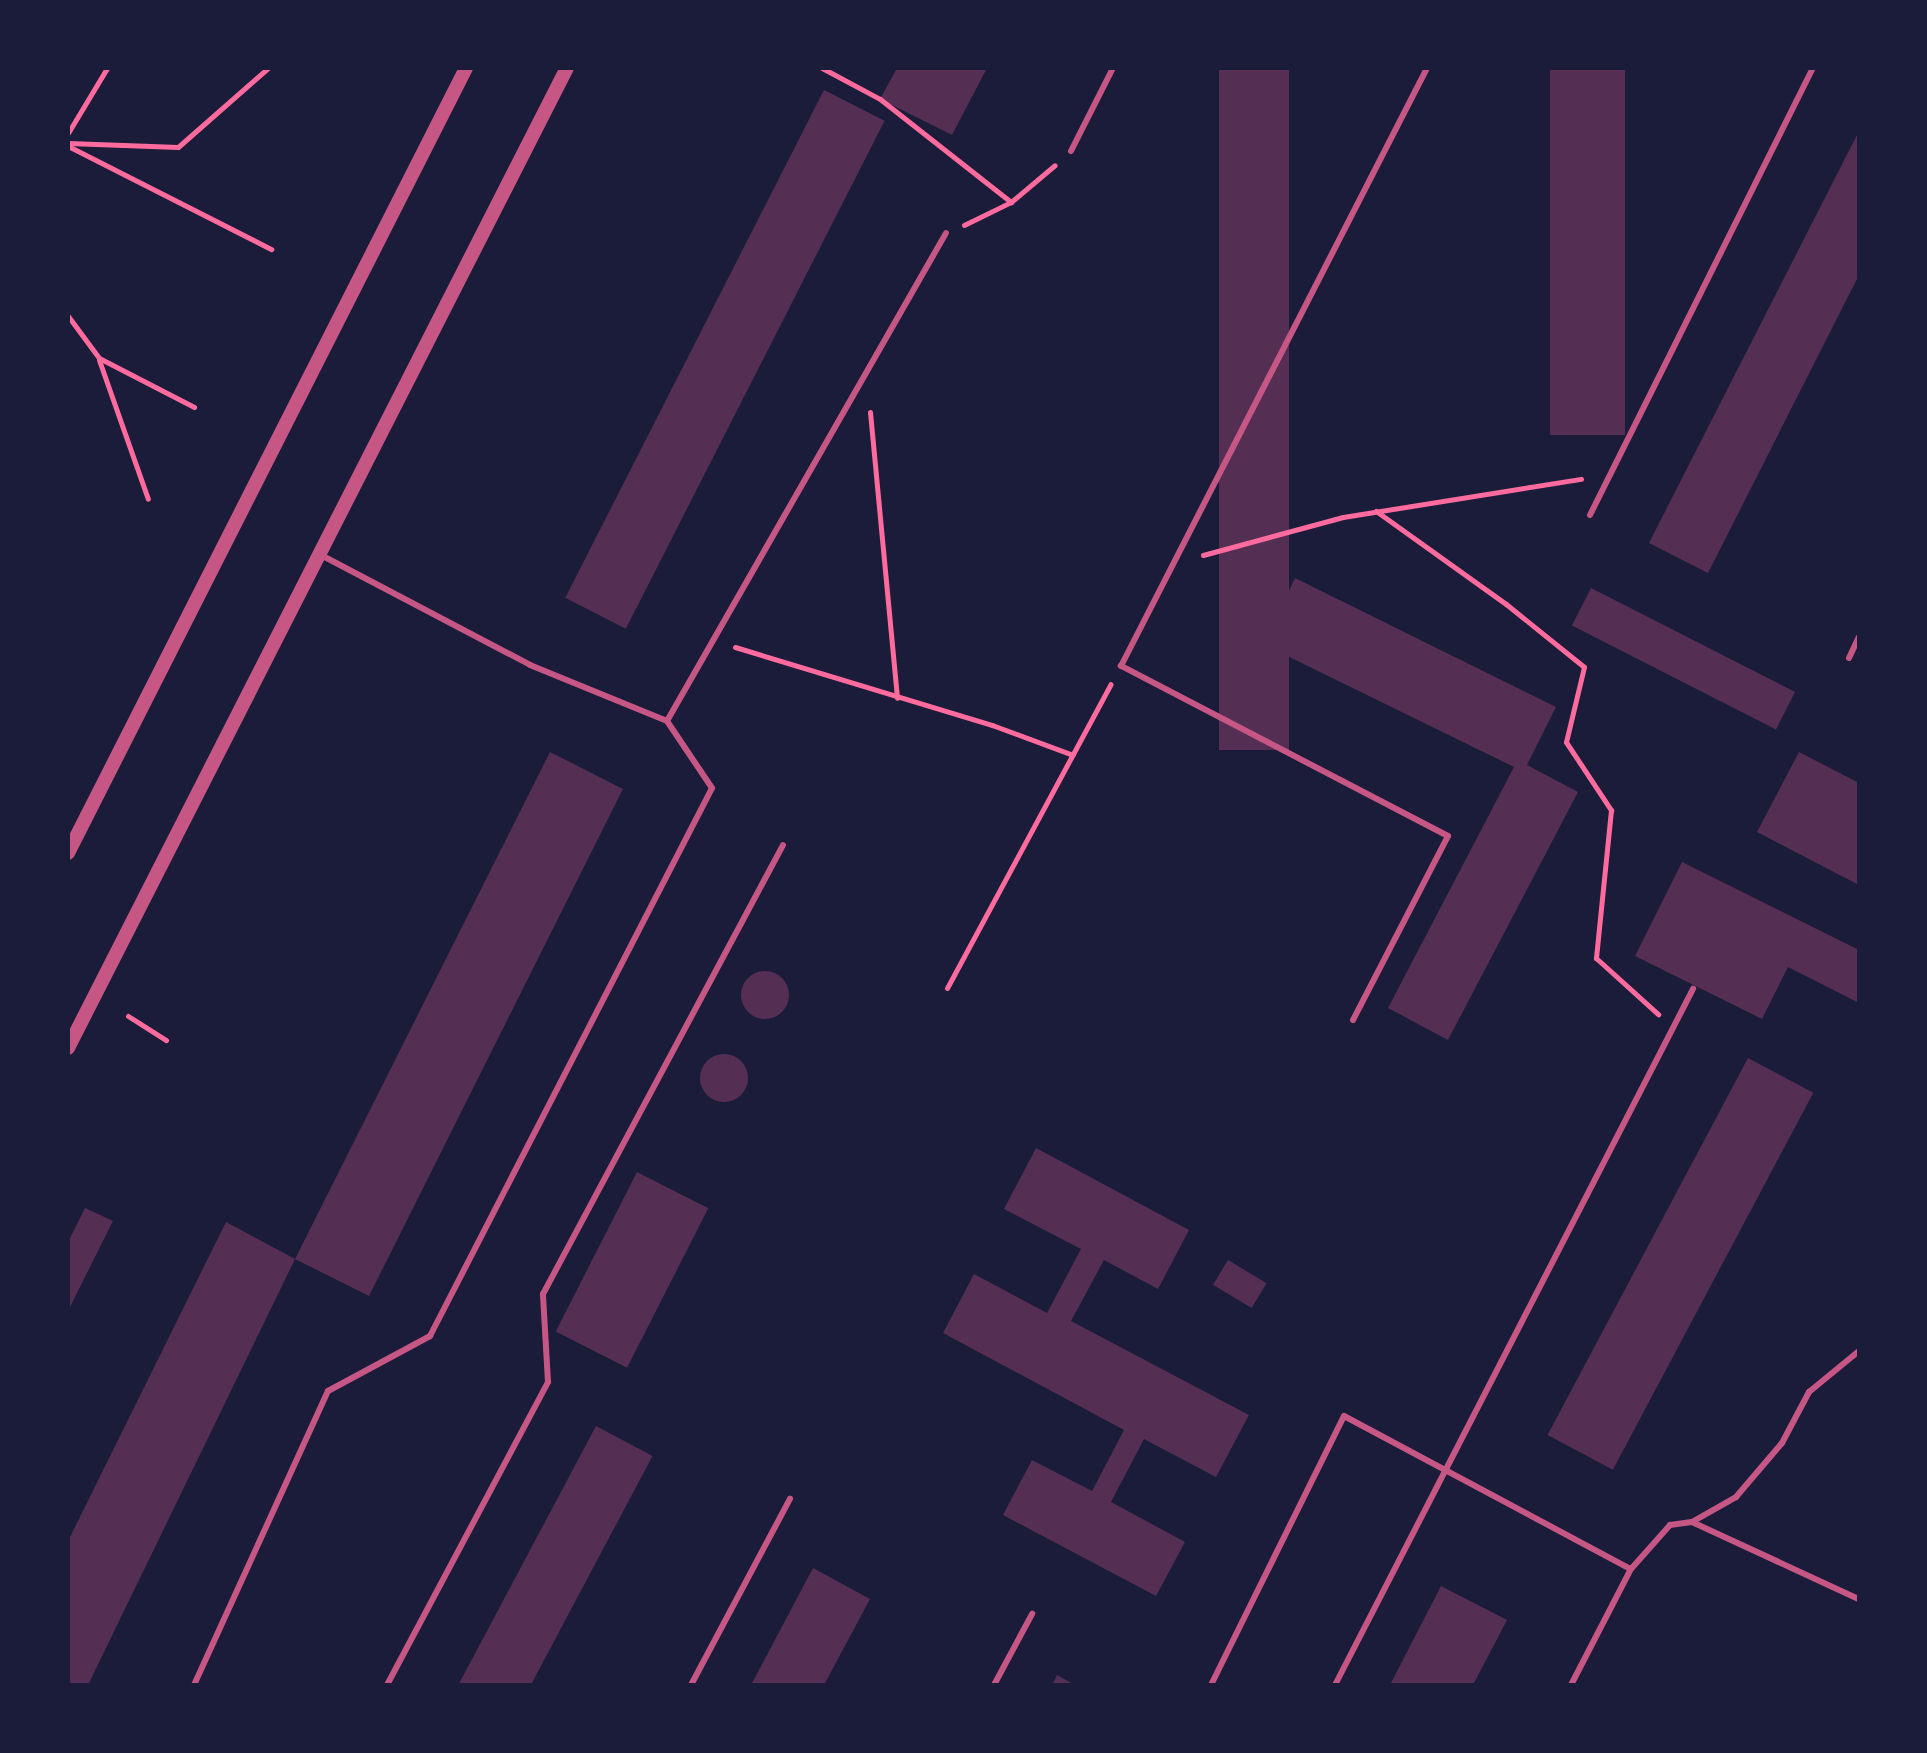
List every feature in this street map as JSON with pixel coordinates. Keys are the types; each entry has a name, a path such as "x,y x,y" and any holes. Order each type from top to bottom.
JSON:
{"street":[{"path":"68,853 466,68"},
{"path":"68,1048 567,68"}],"lane":[{"path":"1071,151 1113,68"},
{"path":"1353,1020 1448,836 1121,666 1427,68"},
{"path":"1590,515 1813,68"},
{"path":"667,721 946,233"},
{"path":"194,1685 328,1391 430,1336 712,788 667,721 530,665 319,554"},
{"path":"1849,658 1859,637"},
{"path":"387,1685 548,1382 543,1294 783,845"},
{"path":"1335,1685 1693,989"},
{"path":"1571,1685 1631,1569 1670,1525 1692,1522 1736,1497 1782,1443 1809,1392 1859,1351"},
{"path":"1211,1685 1344,1416 1631,1569"},
{"path":"691,1685 790,1499"},
{"path":"1692,1522 1859,1599"},
{"path":"994,1685 1032,1614"}],"path":[{"path":"68,133 107,68"},
{"path":"257,68 262,74"},
{"path":"68,145 178,147 268,68"},
{"path":"822,68 880,99 1011,202"},
{"path":"68,145 271,249"},
{"path":"946,233 1011,202 1071,151"},
{"path":"68,316 99,358 148,499"},
{"path":"99,358 194,407"},
{"path":"867,373 897,698"},
{"path":"1174,562 1343,517 1610,475"},
{"path":"1376,511 1506,604 1584,667 1566,742 1611,810 1596,958 1673,1028"},
{"path":"712,641 992,725 1073,755"},
{"path":"947,988 1121,666"},
{"path":"128,1016 166,1040"}],"building":[{"path":"897,68 987,68 952,135 880,99"},
{"path":"1219,68 1289,68 1289,750 1219,750"},
{"path":"1550,68 1625,68 1625,435 1550,435"},
{"path":"824,90 885,121 626,629 565,598"},
{"path":"1859,131 1859,275 1708,573 1649,543"},
{"path":"1295,578 1556,707 1527,765 1578,792 1448,1040 1388,1008 1514,767 1263,644"},
{"path":"1591,588 1795,692 1776,729 1572,625"},
{"path":"550,752 623,789 369,1296 295,1259"},
{"path":"1799,752 1859,783 1859,885 1757,832"},
{"path":"1682,862 1859,950 1859,1003 1788,967 1762,1019 1635,956"},
{"path":"765,971 782,978 789,995 782,1012 765,1019 748,1012 741,995 748,978"},
{"path":"724,1054 741,1061 748,1078 741,1095 724,1102 707,1095 700,1078 707,1061"},
{"path":"1748,1058 1813,1093 1613,1470 1548,1435"},
{"path":"1036,1148 1189,1230 1158,1289 1104,1260 1071,1321 1249,1415 1216,1477 1144,1439 1111,1502 1185,1542 1156,1596 1003,1515 1032,1460 1092,1491 1124,1430 943,1333 974,1274 1047,1313 1081,1249 1004,1209"},
{"path":"637,1172 708,1208 627,1368 556,1331"},
{"path":"85,1208 113,1221 68,1311 68,1242"},
{"path":"226,1222 295,1259 88,1685 68,1685 68,1541"},
{"path":"1228,1260 1267,1283 1252,1308 1213,1285"},
{"path":"596,1426 653,1456 531,1685 458,1685"},
{"path":"813,1568 870,1599 824,1685 751,1685"},
{"path":"1441,1586 1507,1620 1473,1685 1390,1685"},
{"path":"1057,1675 1075,1685 1052,1685"}]}
